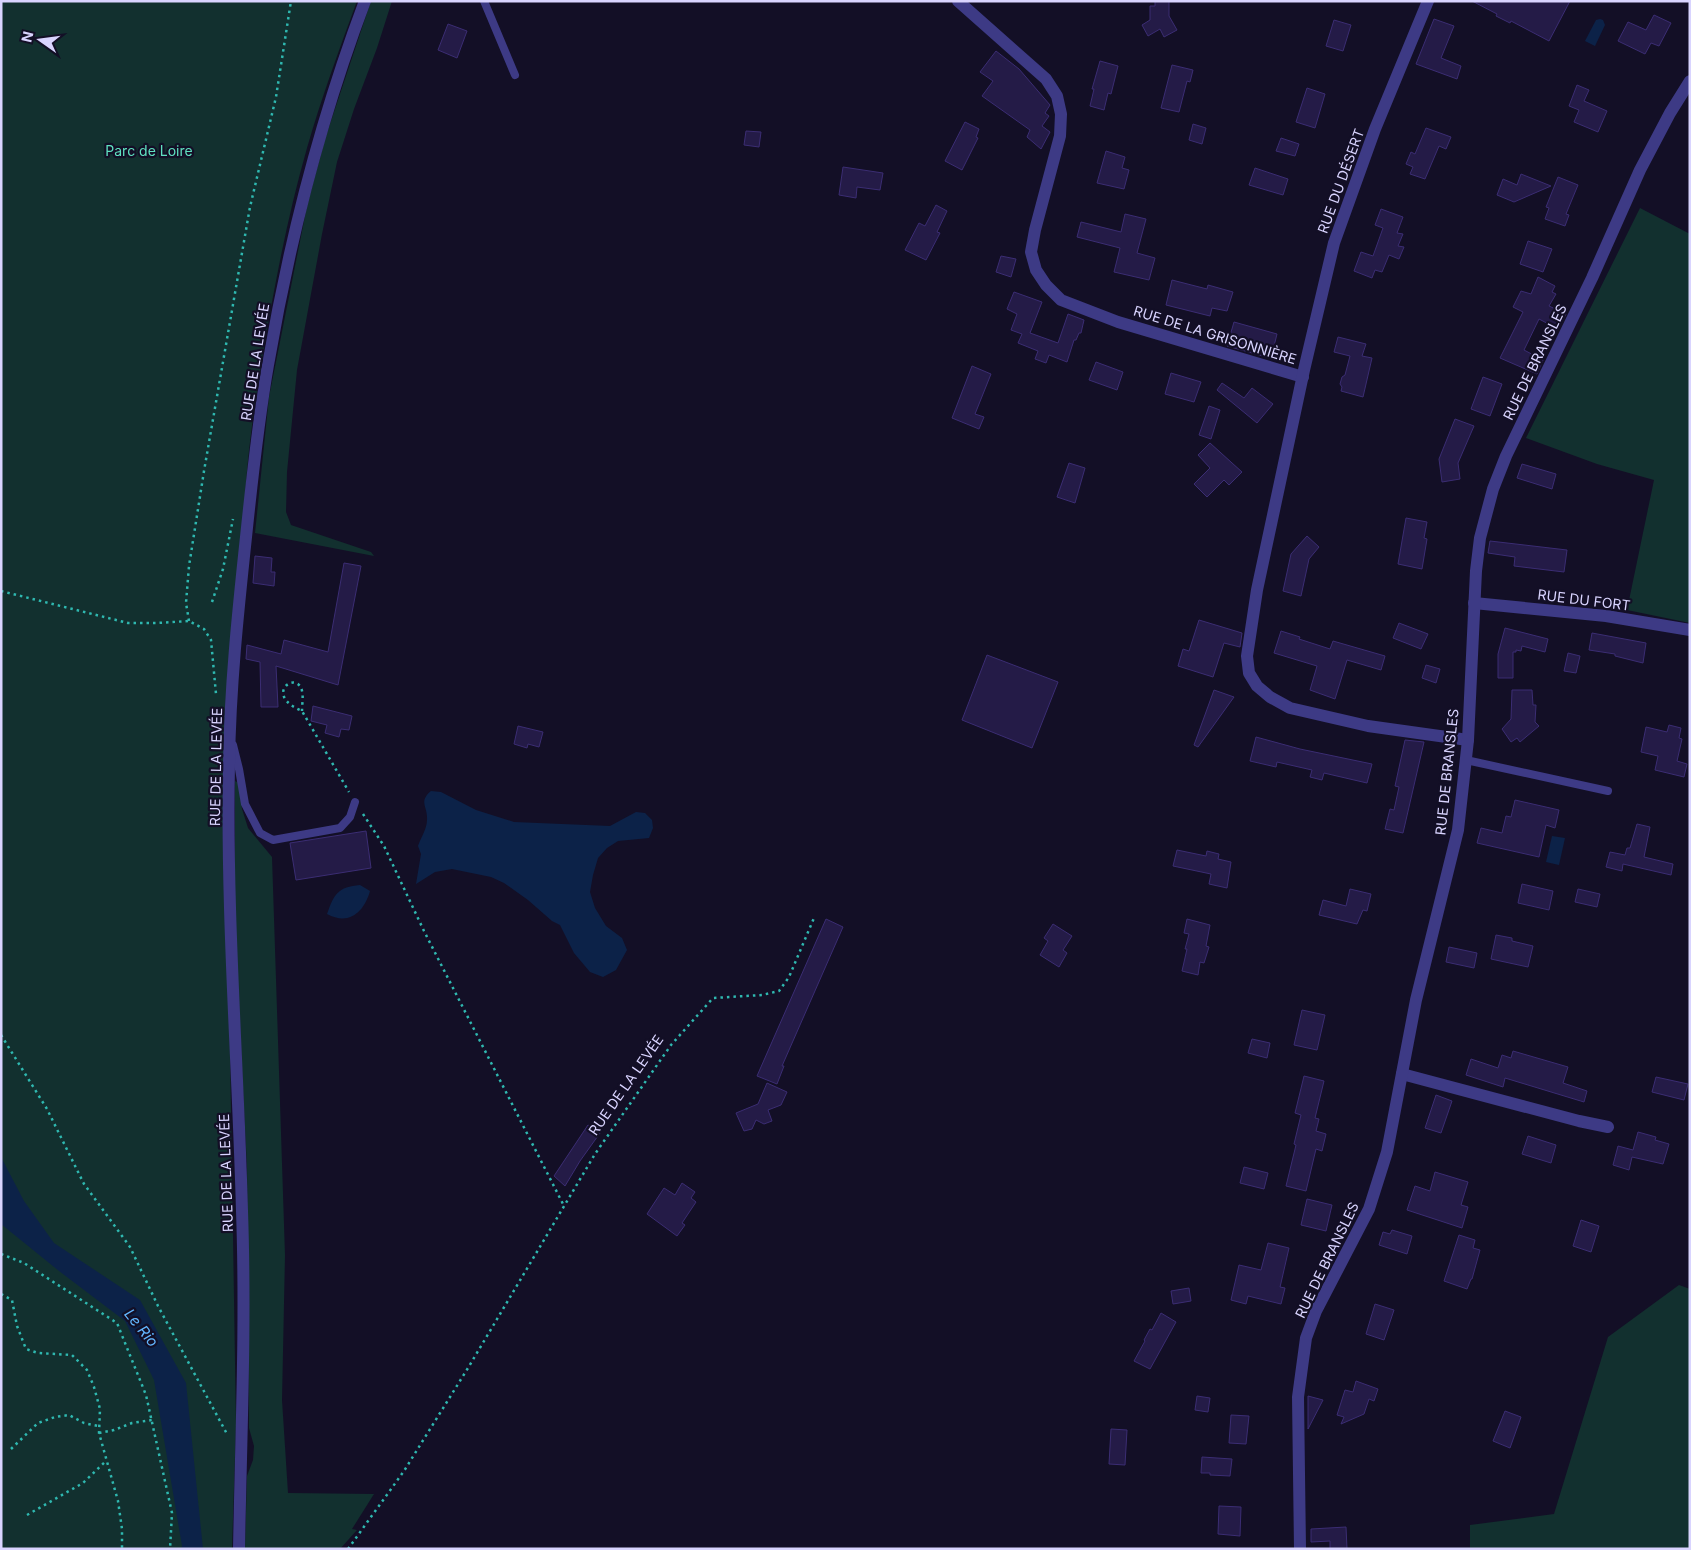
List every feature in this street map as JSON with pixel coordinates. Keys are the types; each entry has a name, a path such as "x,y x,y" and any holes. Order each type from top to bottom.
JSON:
{"street":[{"name":"RUE DE LA LEVÉE","path":"239,1549 244,1316 242,1214 230,910 229,762 238,616 253,470 268,367 286,274 320,135 365,1"},
{"name":"RUE DE LA GRISONNIÈRE","path":"958,1 1046,79 1056,96 1061,114 1060,136 1031,252 1036,270 1046,285 1061,300 1118,322 1303,377 1257,590 1247,656 1249,673 1257,686 1270,697 1290,708 1368,726 1468,740"},
{"name":"RUE DU DÉSERT","path":"1303,377 1334,243 1375,129 1428,1"},
{"name":"RUE DE BRANSLES","path":"1300,1549 1298,1397 1306,1338 1316,1312 1370,1209 1387,1152 1416,1000 1458,830 1468,740 1474,603 1480,538 1493,489 1506,456 1592,278 1640,170 1670,113 1690,81"},
{"name":"RUE DU FORT","path":"1474,603 1606,616 1690,630"},
{"path":"1402,1074 1578,1121 1608,1127"}],"lane":[{"path":"484,1 515,75"},
{"path":"230,737 239,769 245,804 260,833 274,840 340,828 350,817 355,802"},
{"path":"1466,760 1608,791"}],"path":[{"path":"189,620 186,602 189,566 205,462 250,206 276,97 291,1"},
{"path":"1,591 128,623 157,624 189,620 204,629 211,640 217,701"},
{"path":"302,712 290,706 283,697 282,690 287,684 293,682 302,689 302,712 355,802 384,846 424,931 564,1206"},
{"name":"RUE DE LA LEVÉE","path":"348,1549 409,1463 473,1360 595,1154 671,1045 713,998 762,995 779,991 790,977 814,918"},
{"path":"1,1035 47,1110 84,1184 130,1247 158,1306 226,1430 228,1438"},
{"path":"1,1254 24,1263 117,1323 146,1394 172,1513 170,1549"},
{"path":"1,1294 12,1300 17,1326 26,1349 38,1353 72,1355 87,1370 100,1410 99,1433 118,1501 122,1529 122,1549"},
{"path":"12,1449 38,1423 55,1417 69,1415 84,1423 98,1426"},
{"path":"99,1433 132,1423 152,1420"},
{"path":"27,1515 83,1484 106,1461"}],"green space":[{"name":"Parc de Loire","path":"1,1 357,1 324,93 307,148 287,227 271,306 250,442 225,735 236,1425 232,1549 1,1549"},
{"path":"371,1 392,1 337,162 322,234 297,370 287,472 286,512 291,525 371,552 374,556 255,533 269,397 307,206 325,139"},
{"path":"1640,208 1690,234 1690,623 1627,610 1654,480 1597,464 1526,438"},
{"path":"235,781 239,783 242,809 248,828 272,857 285,1255 282,1400 288,1493 374,1494 352,1529 357,1530 340,1549 245,1549 247,1476 253,1460 254,1446 249,1428 247,1167 235,931"},
{"path":"1679,1285 1690,1289 1690,1549 1470,1549 1470,1525 1554,1514 1608,1337"}],"water":[{"path":"1596,20 1603,20 1605,25 1595,46 1585,41"},
{"path":"431,791 441,792 476,810 514,822 610,826 636,812 645,813 652,820 653,828 649,838 618,841 607,848 598,858 593,875 590,892 595,908 606,926 622,938 627,950 616,970 603,977 590,972 574,953 560,925 552,921 528,900 504,883 491,877 452,869 435,872 416,884 421,854 418,846 427,823 424,801"},
{"path":"1552,836 1565,838 1559,865 1546,862"},
{"path":"360,885 370,891 360,911 349,918 335,917 327,914 332,901 338,893 347,888"},
{"name":"Le Rio","path":"1,1157 24,1201 54,1243 140,1300 186,1383 203,1549 181,1549 154,1380 125,1321 1,1224"}],"building":[{"path":"1155,1 1169,1 1169,16 1177,30 1164,37 1160,29 1148,36 1142,25 1150,20 1150,6 1155,6"},
{"path":"1472,1 1570,1 1549,41 1511,21 1510,23 1496,16 1497,14"},
{"path":"1654,15 1671,23 1659,46 1651,43 1645,54 1618,41 1628,22 1646,30"},
{"path":"1434,19 1454,26 1441,58 1461,66 1457,79 1416,64"},
{"path":"1334,20 1351,25 1343,51 1326,46"},
{"path":"448,24 467,31 457,58 438,50"},
{"path":"996,51 1019,69 1050,105 1045,113 1049,116 1042,126 1050,132 1041,149 1027,137 1030,130 982,96 993,81 980,72"},
{"path":"1100,61 1118,66 1111,94 1108,93 1104,110 1090,106 1094,89 1092,89"},
{"path":"1172,65 1193,70 1190,82 1187,81 1179,112 1161,108"},
{"path":"1577,85 1589,90 1584,101 1607,111 1598,132 1574,122 1579,110 1569,106"},
{"path":"1307,88 1325,94 1315,128 1296,122"},
{"path":"965,122 979,129 976,137 978,138 962,170 945,161"},
{"path":"1193,124 1206,128 1202,144 1189,140"},
{"path":"1426,128 1451,137 1446,149 1439,146 1425,179 1410,174 1413,167 1406,164 1411,152 1415,154"},
{"path":"746,131 761,132 759,147 744,145"},
{"path":"1281,138 1299,144 1295,156 1276,151"},
{"path":"1106,151 1125,157 1122,168 1129,170 1124,189 1097,183"},
{"path":"843,167 883,173 880,190 857,187 856,198 839,195"},
{"path":"1255,168 1288,179 1283,195 1249,185"},
{"path":"1521,174 1551,186 1514,202 1497,195 1503,179 1517,185"},
{"path":"1558,177 1578,185 1566,214 1569,215 1565,226 1545,219 1549,208 1546,207"},
{"path":"936,205 947,211 937,232 940,233 926,260 905,250 919,223 925,226"},
{"path":"1381,209 1403,217 1397,233 1403,234 1398,246 1404,247 1399,259 1389,255 1382,272 1375,270 1372,278 1354,271 1361,252 1373,256 1383,228 1375,225"},
{"path":"1125,214 1146,219 1137,253 1155,258 1149,280 1114,272 1120,248 1077,237 1081,222 1121,232"},
{"path":"1528,241 1552,249 1543,272 1520,264"},
{"path":"1001,256 1016,259 1011,277 996,272"},
{"path":"1538,277 1555,286 1552,292 1556,294 1549,306 1566,314 1558,329 1539,319 1524,350 1543,360 1537,374 1500,358 1523,312 1513,307 1521,291 1531,294"},
{"path":"1172,280 1207,289 1208,285 1233,292 1227,311 1212,308 1210,316 1166,305"},
{"path":"1014,292 1042,302 1030,333 1058,343 1068,314 1084,320 1081,333 1074,340 1067,362 1049,355 1046,363 1035,359 1038,351 1018,343 1022,334 1011,330 1017,314 1007,309"},
{"path":"1234,322 1277,334 1270,358 1227,346"},
{"path":"1338,337 1366,344 1362,356 1372,358 1363,397 1341,391 1342,387 1340,384 1342,377 1345,375 1350,356 1334,352"},
{"path":"1096,362 1123,372 1117,390 1089,380"},
{"path":"972,366 991,374 975,414 984,417 979,429 952,418"},
{"path":"1171,373 1201,382 1194,402 1165,394"},
{"path":"1483,377 1502,384 1490,416 1471,409"},
{"path":"1222,383 1244,398 1252,388 1273,404 1257,423 1217,390"},
{"path":"1209,406 1220,410 1211,439 1199,435"},
{"path":"1455,419 1474,426 1458,463 1460,479 1442,482 1439,459"},
{"path":"1210,443 1242,472 1229,485 1224,480 1207,497 1194,484 1210,468 1198,455"},
{"path":"1069,463 1085,468 1075,503 1057,497"},
{"path":"1522,464 1556,474 1552,489 1517,478"},
{"path":"1406,518 1427,522 1424,538 1427,539 1422,569 1398,564"},
{"path":"1307,536 1319,547 1309,559 1301,596 1283,591 1291,554"},
{"path":"1490,541 1567,550 1564,572 1514,566 1515,557 1488,553"},
{"path":"255,556 272,558 271,572 275,572 274,586 253,583"},
{"path":"344,563 361,566 338,685 276,666 278,707 261,707 260,662 246,659 247,645 281,654 284,640 328,652"},
{"path":"1199,620 1242,633 1240,647 1224,643 1213,677 1178,666 1183,649 1189,651"},
{"path":"1399,623 1428,634 1421,649 1393,638"},
{"path":"1505,628 1548,639 1545,652 1522,646 1521,651 1516,650 1516,652 1513,652 1513,678 1498,678 1498,654"},
{"path":"1281,631 1330,649 1333,641 1385,656 1381,670 1347,660 1335,699 1310,690 1317,666 1274,653"},
{"path":"1592,633 1646,643 1643,663 1615,656 1615,654 1589,650"},
{"path":"1568,653 1580,656 1576,673 1564,671"},
{"path":"987,655 1058,682 1032,748 962,720"},
{"path":"1426,665 1440,669 1436,683 1422,678"},
{"path":"1214,690 1234,697 1198,747 1194,745"},
{"path":"1512,690 1532,690 1533,705 1536,705 1535,722 1539,726 1520,742 1517,738 1511,742 1502,729 1511,719"},
{"path":"313,706 352,716 349,730 341,729 339,737 325,733 327,725 311,721"},
{"path":"1669,725 1681,728 1679,738 1682,739 1677,761 1687,764 1684,777 1655,770 1658,756 1641,752 1646,727 1667,732"},
{"path":"518,726 543,732 539,747 528,744 527,748 514,744"},
{"path":"1256,737 1300,749 1372,764 1367,783 1324,773 1322,780 1310,777 1312,770 1277,762 1276,767 1250,761"},
{"path":"1405,740 1424,742 1403,833 1385,829 1390,809 1394,810 1399,787 1395,786"},
{"path":"1515,800 1559,810 1555,828 1546,825 1539,857 1477,843 1481,828 1502,833 1506,816 1511,817"},
{"path":"1637,824 1650,827 1644,857 1673,864 1671,875 1623,864 1622,871 1606,867 1610,852 1625,855 1627,848 1630,848"},
{"path":"366,831 371,868 296,880 290,843"},
{"path":"1177,850 1206,856 1207,851 1219,854 1218,859 1231,862 1227,888 1209,884 1211,874 1173,866"},
{"path":"1522,884 1553,891 1549,910 1518,903"},
{"path":"1350,889 1371,894 1367,911 1363,910 1357,924 1319,915 1323,900 1346,906"},
{"path":"1578,889 1600,894 1597,907 1575,902"},
{"path":"826,919 843,927 782,1066 784,1066 777,1084 757,1076"},
{"path":"1187,919 1210,925 1206,946 1209,947 1204,963 1200,962 1198,975 1182,971 1189,934 1184,933"},
{"path":"1053,924 1072,936 1063,950 1067,953 1059,967 1040,955 1048,941 1044,938"},
{"path":"1496,935 1512,938 1512,941 1533,946 1528,967 1491,959"},
{"path":"1449,947 1477,953 1474,968 1446,962"},
{"path":"1302,1010 1325,1015 1317,1050 1294,1045"},
{"path":"1252,1039 1270,1043 1267,1058 1248,1053"},
{"path":"1513,1051 1568,1067 1563,1083 1587,1091 1584,1102 1505,1078 1503,1087 1466,1075 1471,1059 1498,1068 1502,1055 1511,1058"},
{"path":"1304,1076 1324,1081 1315,1118 1319,1119 1316,1131 1326,1134 1322,1151 1316,1149 1306,1191 1286,1186 1301,1115 1295,1113"},
{"path":"1656,1077 1688,1084 1684,1100 1652,1092"},
{"path":"767,1083 787,1092 781,1105 768,1110 772,1121 764,1124 756,1120 752,1129 744,1131 736,1113 758,1104"},
{"path":"1436,1095 1452,1101 1441,1133 1425,1128"},
{"path":"588,1125 600,1133 565,1186 554,1176"},
{"path":"1638,1132 1656,1137 1655,1140 1669,1144 1663,1164 1632,1157 1629,1170 1613,1165 1618,1146 1633,1150"},
{"path":"1528,1136 1556,1145 1551,1163 1522,1154"},
{"path":"1244,1167 1268,1173 1264,1189 1240,1183"},
{"path":"1435,1172 1468,1182 1461,1205 1468,1207 1462,1228 1407,1210 1415,1186 1430,1191"},
{"path":"682,1183 695,1192 691,1198 696,1202 682,1223 685,1225 677,1236 647,1214 664,1188 675,1195"},
{"path":"1307,1199 1332,1205 1326,1231 1301,1225"},
{"path":"1581,1220 1599,1226 1591,1252 1573,1246"},
{"path":"1392,1230 1412,1236 1407,1254 1379,1245 1383,1232 1390,1234"},
{"path":"1459,1235 1475,1240 1473,1248 1480,1250 1472,1279 1467,1289 1444,1281"},
{"path":"1268,1243 1289,1248 1280,1287 1285,1288 1281,1304 1248,1296 1246,1304 1231,1300 1239,1265 1261,1270"},
{"path":"1189,1288 1191,1301 1173,1304 1171,1291"},
{"path":"1375,1304 1394,1310 1384,1340 1366,1334"},
{"path":"1161,1313 1176,1322 1150,1369 1134,1361 1150,1329 1152,1330"},
{"path":"1356,1381 1378,1389 1374,1401 1369,1399 1364,1414 1341,1424 1344,1417 1337,1415 1345,1390 1353,1392"},
{"path":"1197,1396 1210,1398 1208,1412 1195,1410"},
{"path":"1308,1396 1323,1400 1308,1429"},
{"path":"1505,1411 1521,1417 1510,1448 1493,1441"},
{"path":"1231,1415 1249,1416 1246,1444 1229,1443"},
{"path":"1111,1429 1127,1430 1125,1465 1109,1464"},
{"path":"1202,1457 1232,1459 1230,1476 1201,1473"},
{"path":"1219,1506 1241,1507 1240,1536 1218,1534"},
{"path":"1346,1527 1347,1549 1330,1549 1330,1541 1311,1542 1311,1529"}]}
